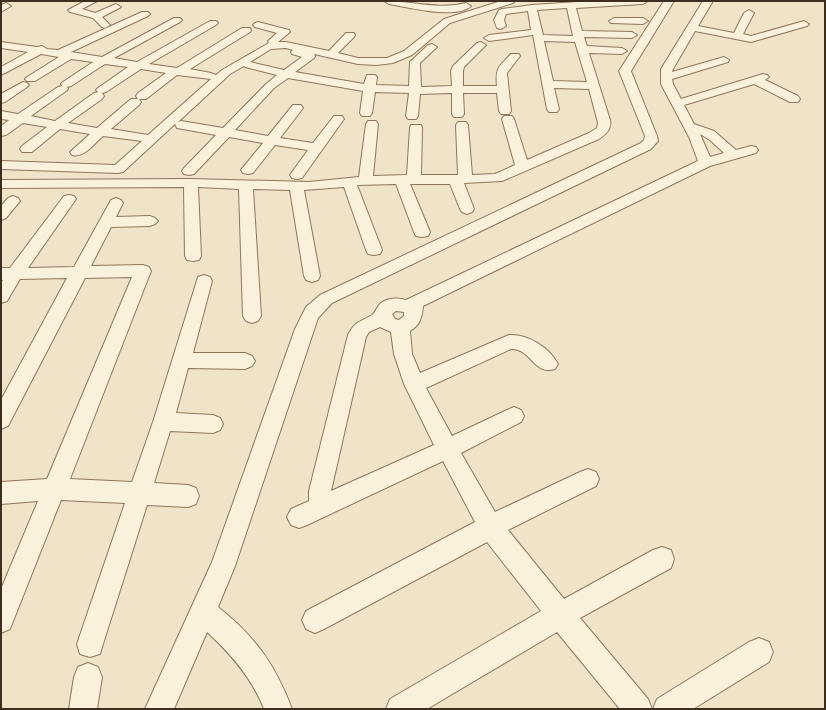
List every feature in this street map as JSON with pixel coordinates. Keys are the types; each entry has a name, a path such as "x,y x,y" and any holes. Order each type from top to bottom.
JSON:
{"street":[{"path":"92,1 73,10 96,16 110,30"},
{"path":"389,1 453,10 469,5 473,1"},
{"path":"108,168 211,76 259,45 273,41 293,42 366,58 376,58 394,54 439,19 496,1"},
{"path":"1,165 118,169 226,72 268,46 278,44 290,46 338,66 397,59 408,54 447,21 510,1"},
{"path":"705,163 690,127 677,103 666,77 667,69 708,1"},
{"path":"159,709 223,566 308,318 316,306 326,299 646,146 650,141 651,136 625,71 660,2 604,3 532,8 502,12 497,22"},
{"path":"604,3 616,23 643,21"},
{"path":"1,184 190,177 247,177 296,180 321,185 366,180 497,178 594,136 603,130 604,120 580,41 572,5"},
{"path":"96,16 116,7"},
{"path":"532,8 553,109"},
{"path":"737,37 749,13"},
{"path":"1,99 65,54 110,30 145,14"},
{"path":"1,132 103,60 177,20"},
{"path":"27,149 58,124 138,65 213,23"},
{"path":"692,28 751,39 804,24"},
{"path":"258,25 285,32 273,41"},
{"path":"77,152 138,100 177,71 246,30"},
{"path":"422,232 408,179 414,122 415,62 452,30"},
{"path":"334,51 350,35"},
{"path":"467,208 460,179 460,120 457,89 457,71 459,66 485,42 537,35 580,41 622,51"},
{"path":"580,41 632,35"},
{"path":"3,47 23,37"},
{"path":"1,72 54,42"},
{"path":"3,47 65,54 211,76"},
{"path":"140,165 227,83 249,65 277,50 284,49 310,56 270,86 225,133 190,177 194,256"},
{"path":"515,56 502,69 502,88 507,115 523,167"},
{"path":"666,77 724,60"},
{"path":"249,65 321,81 369,88 415,90 502,88"},
{"path":"321,81 338,66"},
{"path":"366,180 369,88 372,67"},
{"path":"677,103 760,79 794,99"},
{"path":"548,84 593,86"},
{"path":"252,316 247,177 271,140 297,108"},
{"path":"1,115 99,132 143,137"},
{"path":"312,276 296,180 338,119"},
{"path":"181,126 317,148"},
{"path":"690,127 708,132 715,136 734,156"},
{"path":"321,507 320,491 357,335 363,327 391,322 410,322 413,318 414,303 705,163 723,157 734,156 750,150"},
{"path":"349,182 374,250"},
{"path":"1,297 8,274 69,199"},
{"path":"1,215 13,201"},
{"path":"1,420 80,273 116,202"},
{"path":"106,222 150,221"},
{"path":"1,620 53,489 143,271 8,274"},
{"path":"90,644 163,422 204,281"},
{"path":"391,322 414,384 447,450 473,493 490,527 560,615 638,709"},
{"path":"414,384 509,342 517,341 524,343 548,364"},
{"path":"182,360 245,361"},
{"path":"299,517 447,450 514,416"},
{"path":"163,422 214,424"},
{"path":"315,620 490,527 588,479"},
{"path":"1,493 53,489 188,496"},
{"path":"400,709 560,615 662,559"},
{"path":"202,611 238,642 263,674 273,694 278,709"},
{"path":"667,709 759,652"},
{"path":"83,709 88,677"}]}
